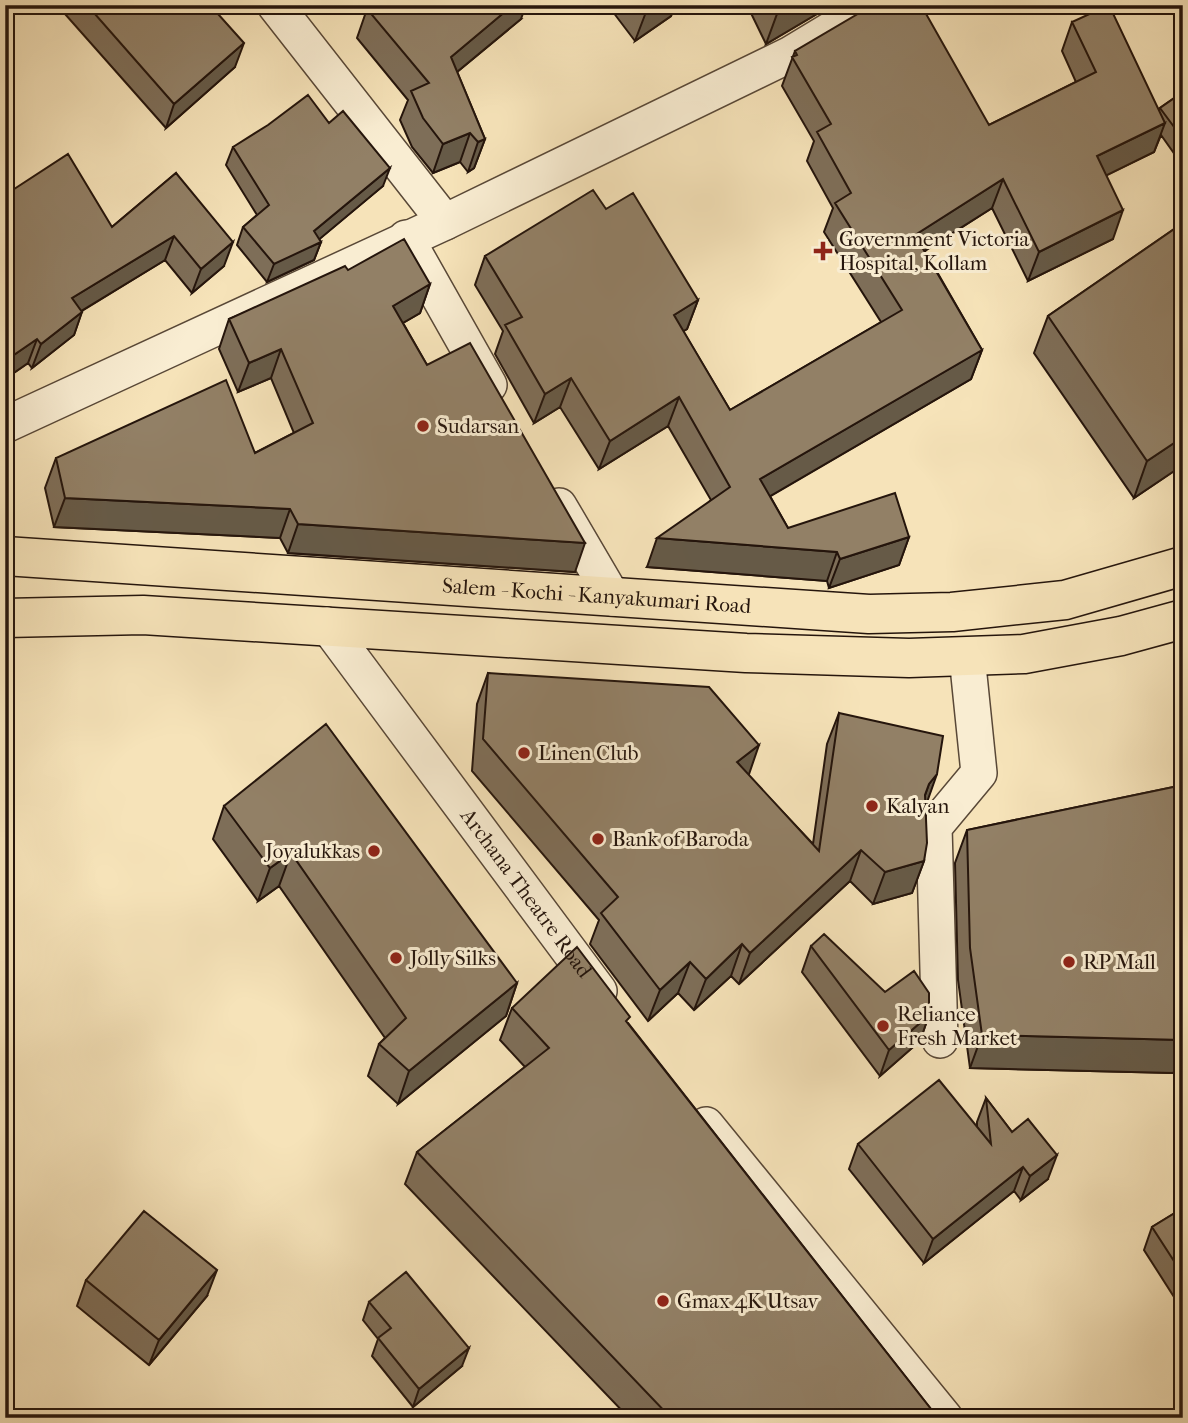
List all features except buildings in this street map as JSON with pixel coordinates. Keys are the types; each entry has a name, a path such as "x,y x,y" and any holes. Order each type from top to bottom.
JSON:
{"main road":[{"name":"Salem - Kochi - Kanyakumari Road","path":"5,556 869,614 952,612 1065,600 1183,566"},
{"path":"5,618 143,615 746,653 909,658 1024,654 1122,636 1183,619"}],"street":[{"path":"275,5 445,222"},
{"path":"5,425 445,222 791,54 872,5"},
{"path":"407,238 504,412"},
{"path":"545,482 613,598"},
{"name":"Archana Theatre Road","path":"327,625 619,1017"},
{"path":"940,1040 934,827 979,773 967,656"},
{"path":"690,1104 945,1418"}],"place":[{"name":"Government Victoria Hospital, Kollam","path":"823,251"},
{"name":"Sudarsan","path":"423,426"},
{"name":"Linen Club","path":"524,753"},
{"name":"Kalyan","path":"872,806"},
{"name":"Bank of Baroda","path":"598,839"},
{"name":"Joyalukkas","path":"374,851"},
{"name":"Jolly Silks","path":"396,958"},
{"name":"RP Mall","path":"1069,962"},
{"name":"Reliance Fresh Market","path":"883,1026"},
{"name":"Gmax 4K Utsav","path":"663,1301"}]}
